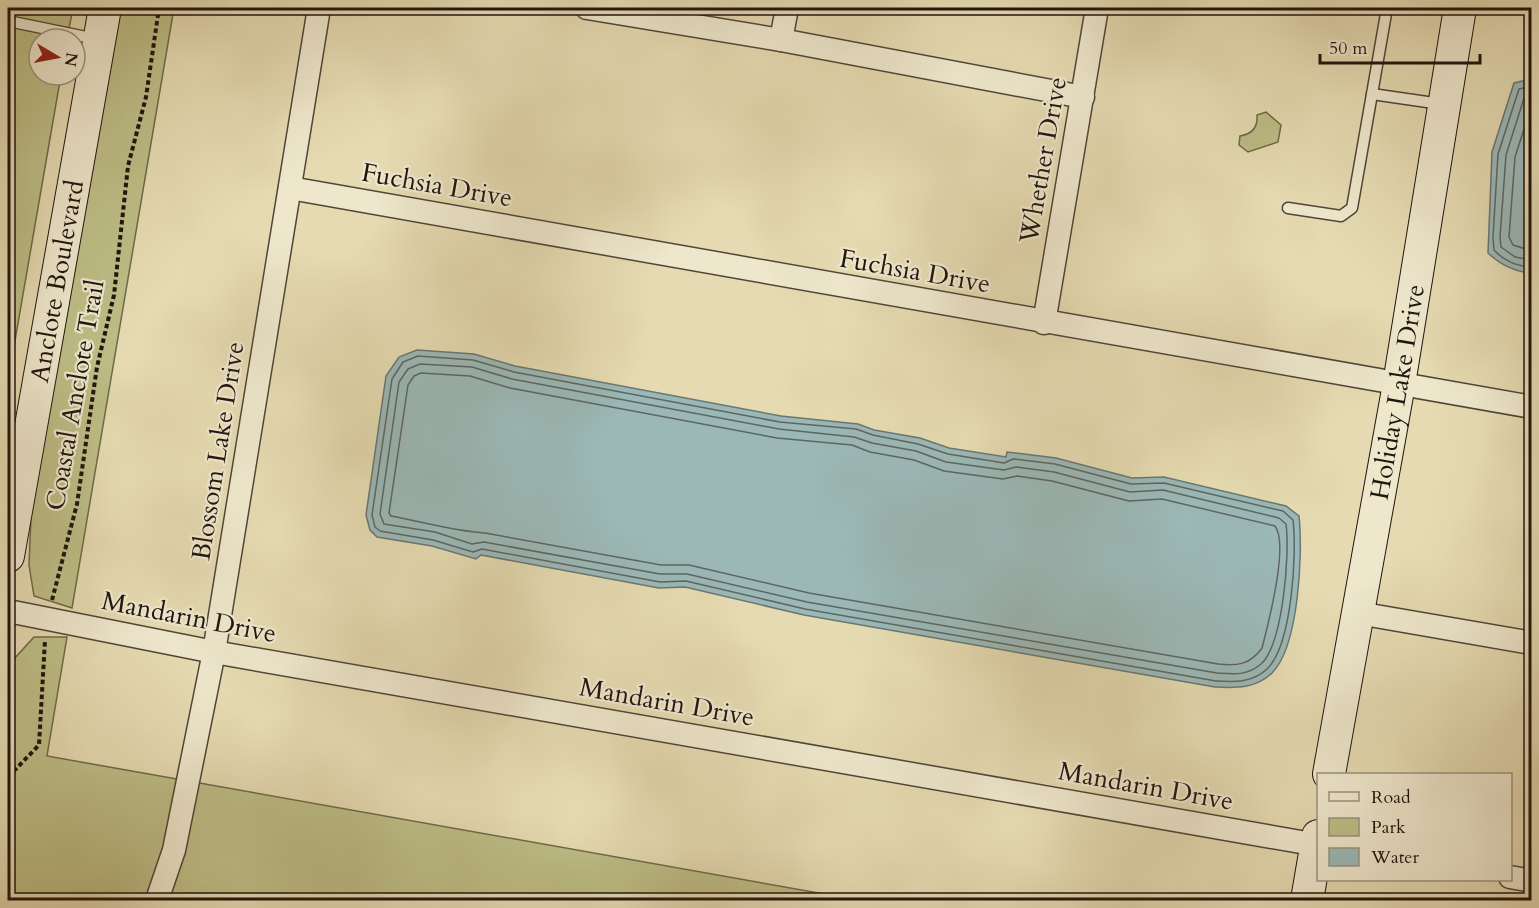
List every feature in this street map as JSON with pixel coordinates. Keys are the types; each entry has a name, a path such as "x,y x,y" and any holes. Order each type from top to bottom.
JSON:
{"street":[{"name":"Anclote Boulevard","path":"8,556 105,8"},
{"name":"Blossom Lake Drive","path":"157,900 174,850 214,652 319,8"},
{"path":"587,8 781,40 1083,97"},
{"path":"781,40 787,8"},
{"name":"Whether Drive","path":"1044,323 1097,8"},
{"name":"Holiday Lake Drive","path":"1329,773 1399,384 1460,8"},
{"name":"Fuchsia Drive","path":"290,188 1044,323 1532,407"},
{"name":"Mandarin Drive","path":"8,611 214,652 1317,842"},
{"path":"1358,613 1532,643"},
{"path":"1307,900 1317,847"},
{"path":"1512,877 1532,880"}],"lane":[{"path":"1288,208 1341,216 1352,208 1387,8"},
{"path":"8,21 99,40"},
{"path":"1372,94 1444,104"}],"path":[{"name":"Coastal Anclote Trail","path":"8,774 10,775 39,745 47,619 77,504 97,367 114,295 128,166 146,97 159,8"}],"green space":[{"path":"8,8 73,8 69,27 27,27 27,87 59,87 8,381"},
{"path":"113,8 174,8 72,608 34,596 29,565 32,493"},
{"path":"1266,112 1281,125 1278,142 1248,152 1239,145 1240,136 1251,132 1257,123 1257,115"},
{"path":"34,637 67,637 47,756 858,900 8,900 8,678 14,659"}],"water":[{"path":"1532,81 1531,274 1508,267 1488,253 1492,152 1514,83"},
{"path":"417,350 474,354 515,366 781,416 858,424 874,430 920,438 949,448 1006,457 1007,452 1056,458 1132,478 1164,477 1286,506 1299,516 1300,532 1297,598 1288,642 1281,660 1266,678 1252,685 1215,687 804,615 685,587 659,588 481,555 476,559 432,546 377,537 370,530 366,515 386,376 399,357"}]}
